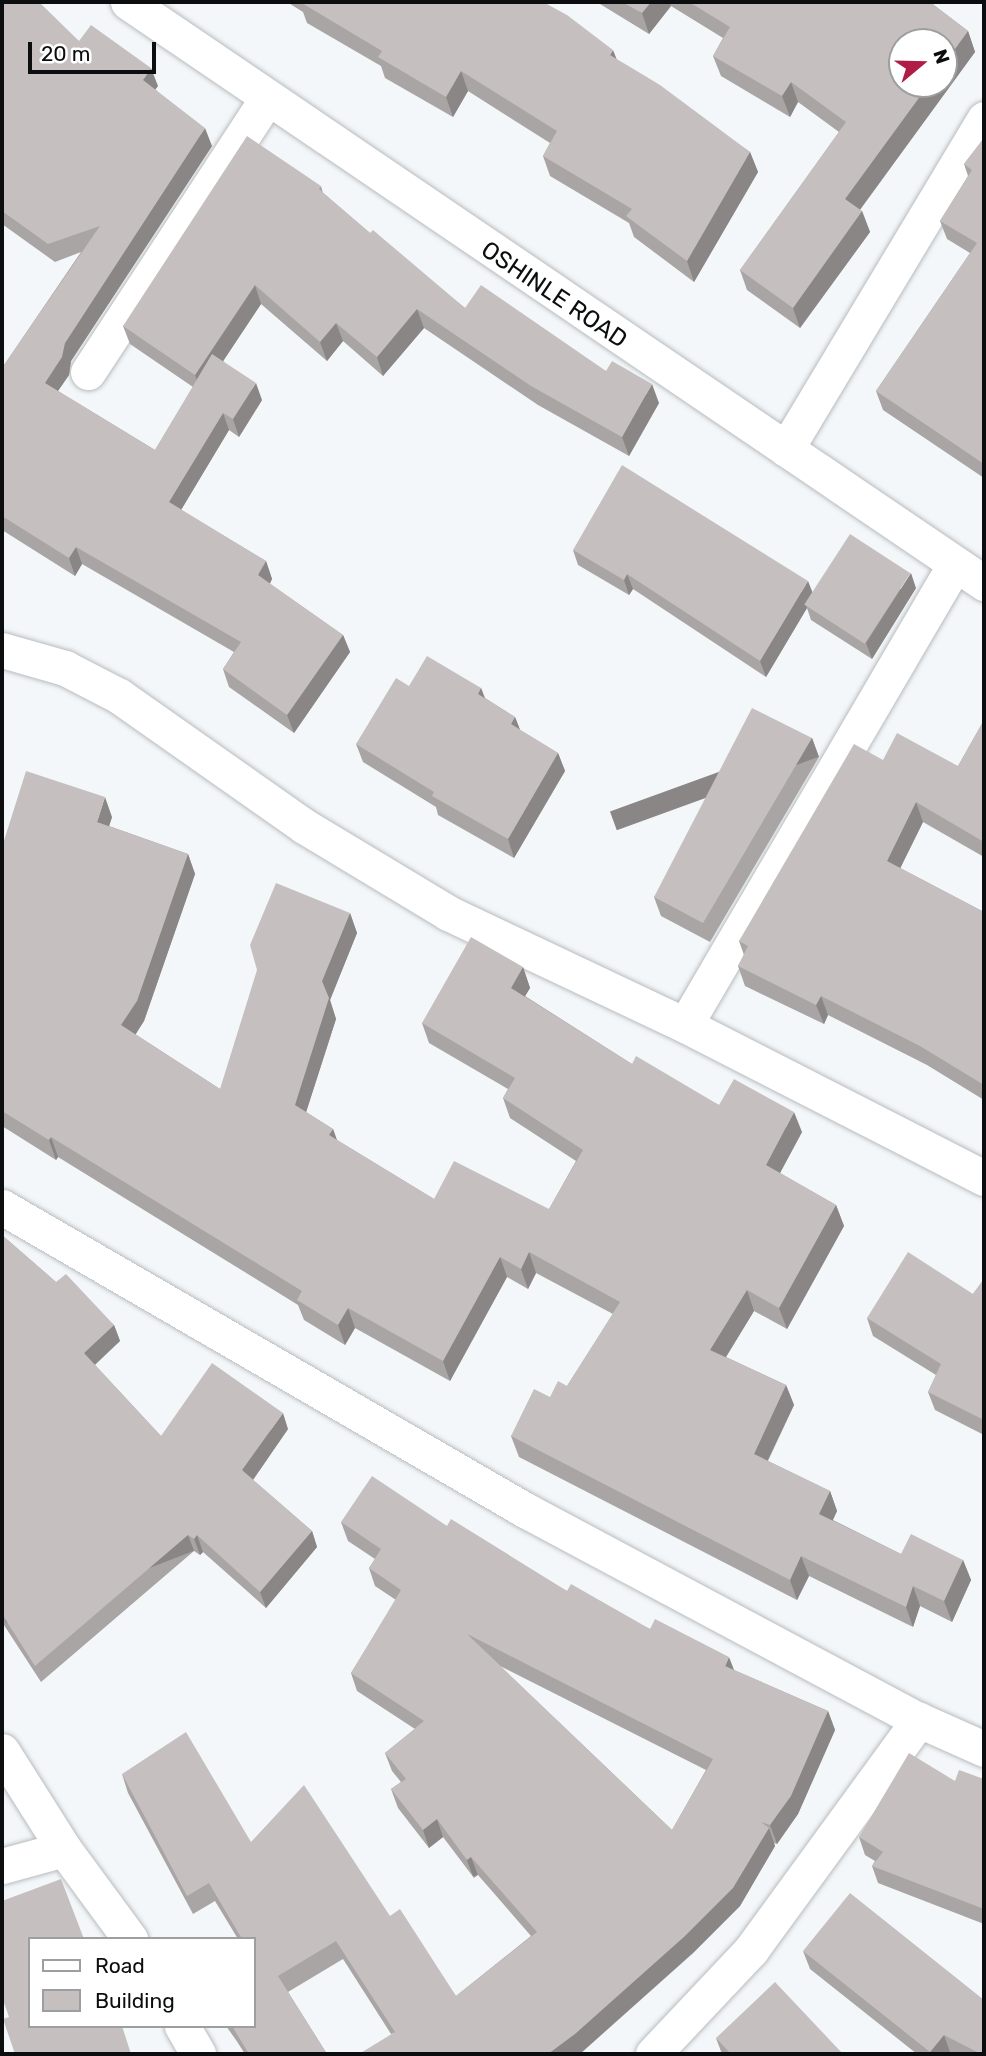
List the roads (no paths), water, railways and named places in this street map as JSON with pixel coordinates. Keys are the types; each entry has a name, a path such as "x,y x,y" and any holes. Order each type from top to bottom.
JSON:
{"street":[{"name":"OSHINLE ROAD","path":"128,2 984,583"},
{"path":"88,372 267,97"},
{"path":"786,449 984,119"},
{"path":"685,1025 955,564"},
{"path":"2,650 65,668 119,696 304,826 448,913 685,1025 984,1178"},
{"path":"2,1207 525,1510 919,1720 984,1749"},
{"path":"653,2054 751,1950 919,1720"},
{"path":"2,1751 64,1849 129,1937"},
{"path":"2,1866 64,1849"},
{"path":"182,2028 198,2054"}]}
